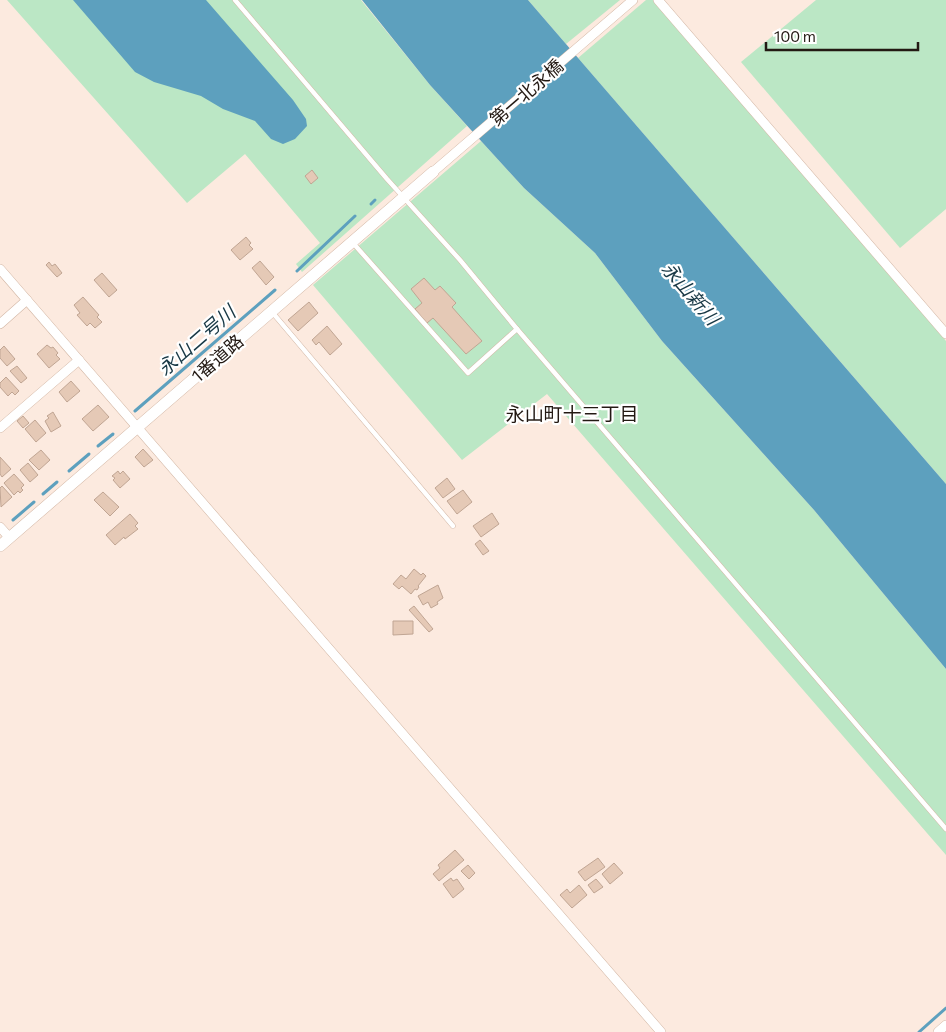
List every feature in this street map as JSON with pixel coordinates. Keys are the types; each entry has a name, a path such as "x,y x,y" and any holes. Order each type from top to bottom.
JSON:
{"street":[{"name":"第一北永橋","path":"433,172 633,0"},
{"path":"658,0 946,334"},
{"name":"1番道路","path":"0,546 433,172"},
{"path":"0,269 661,1032"},
{"path":"0,324 28,300"},
{"path":"0,428 78,360"},
{"path":"0,527 9,537"},
{"path":"938,1032 946,1025"}],"lane":[{"path":"234,0 460,260 946,829"},
{"path":"352,242 468,373 517,329"},
{"path":"271,312 454,526"}],"green space":[{"path":"7,0 361,0 430,85 467,126 302,272 296,264 320,243 245,154 187,203"},
{"path":"528,0 620,0 566,44"},
{"path":"646,0 658,0 946,341 946,484 578,58"},
{"path":"816,0 946,0 946,209 900,248 741,62"},
{"path":"481,141 524,188 595,253 662,341 814,510 946,669 946,855 547,394 462,460 313,285"}],"water":[{"path":"73,0 206,0 293,100 306,119 307,126 295,139 283,144 271,139 255,121 223,109 201,96 154,82 135,72"},
{"name":"永山新川","path":"362,0 528,0 946,484 946,669 814,510 662,341 595,253 524,188 430,85"}],"building":[{"path":"312,170 318,178 311,184 305,176"},
{"path":"246,237 253,249 240,260 231,250"},
{"path":"260,261 274,277 266,285 252,268"},
{"path":"49,262 52,266 55,264 62,273 57,277 46,265"},
{"path":"102,273 117,290 109,297 94,280"},
{"path":"424,278 435,290 440,286 456,303 452,307 482,341 466,354 433,318 427,323 415,309 422,303 411,289"},
{"path":"83,297 99,315 97,317 102,322 95,328 90,323 87,326 77,315 80,313 74,305"},
{"path":"309,302 318,313 298,331 288,320"},
{"path":"327,326 342,344 330,355 319,342 316,345 312,340"},
{"path":"47,345 51,348 53,347 60,359 49,368 37,354"},
{"path":"4,346 15,359 7,366 0,358 0,350"},
{"path":"17,366 27,378 21,383 10,371"},
{"path":"6,377 19,391 15,395 12,392 8,396 0,387 0,383"},
{"path":"71,381 80,391 67,402 59,392"},
{"path":"98,405 109,417 93,431 82,419"},
{"path":"53,412 61,426 51,432 45,421 49,418 47,416"},
{"path":"23,416 29,423 23,428 17,421"},
{"path":"35,420 46,433 36,442 25,429"},
{"path":"143,449 153,460 144,467 135,457"},
{"path":"41,450 50,460 39,470 29,460"},
{"path":"0,457 11,469 2,477 0,474"},
{"path":"28,463 38,475 30,482 20,470"},
{"path":"118,471 120,474 123,471 130,479 120,488 112,476"},
{"path":"14,474 24,485 20,493 18,491 14,495 4,483"},
{"path":"447,478 455,489 443,498 435,488"},
{"path":"2,486 12,497 1,507 0,488"},
{"path":"463,490 472,502 457,514 447,501"},
{"path":"103,492 119,507 110,516 94,500"},
{"path":"492,513 499,524 481,537 473,526"},
{"path":"130,514 138,523 135,526 138,529 115,545 106,535"},
{"path":"480,540 489,551 483,555 475,544"},
{"path":"414,569 421,575 423,573 426,576 417,590 415,589 411,594 402,586 399,589 393,584 401,575 406,579"},
{"path":"438,585 443,598 431,608 428,602 423,605 418,596"},
{"path":"414,606 433,629 429,632 409,610"},
{"path":"393,621 413,621 413,634 393,635"},
{"path":"455,850 464,860 439,881 433,874 440,868 438,865"},
{"path":"598,858 605,867 585,881 578,872"},
{"path":"614,863 623,873 610,884 602,874"},
{"path":"468,865 475,873 469,879 461,871"},
{"path":"451,878 453,881 457,879 464,889 453,898 443,884"},
{"path":"596,879 603,887 594,893 588,885"},
{"path":"579,885 587,895 572,908 560,895 567,889 570,893"}],"waterway":[{"name":"永山二号川","path":"371,204 375,200"},
{"name":"永山二号川","path":"297,271 355,216"},
{"name":"永山二号川","path":"135,411 275,290"},
{"name":"永山二号川","path":"98,446 113,434"},
{"name":"永山二号川","path":"69,471 89,454"},
{"name":"永山二号川","path":"43,494 57,482"},
{"name":"永山二号川","path":"13,520 34,502"},
{"path":"919,1032 946,1008"}],"district":[{"name":"永山町十三丁目","path":"572,413"}]}
